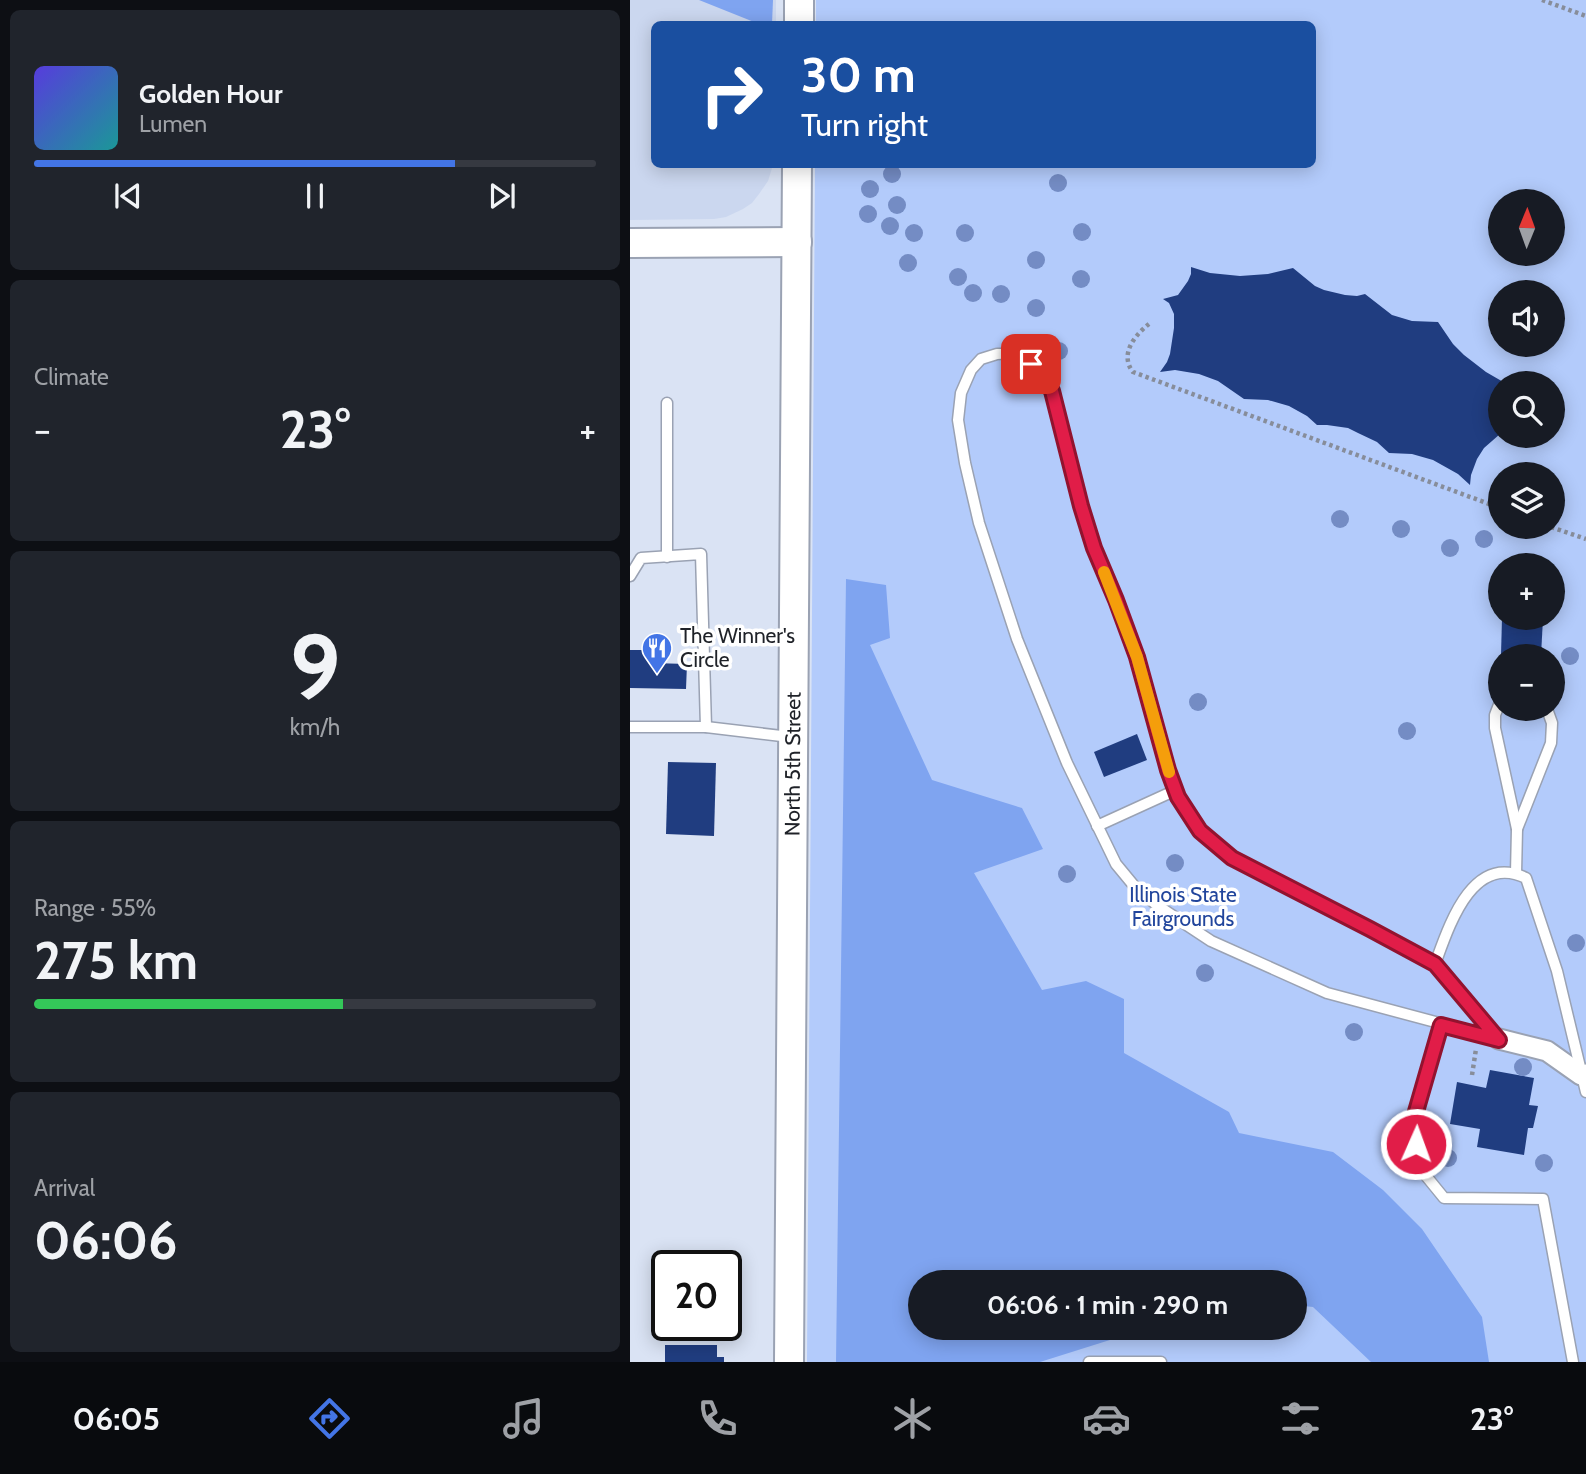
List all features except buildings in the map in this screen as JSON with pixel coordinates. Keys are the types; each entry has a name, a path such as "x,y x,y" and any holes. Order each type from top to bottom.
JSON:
{"main road":[{"path":"799,0 799,21"},
{"name":"North 5th Street","path":"789,1362 797,168"},
{"path":"630,243 797,242"}],"street":[{"path":"1499,1040 1547,1051 1584,1080"}],"lane":[{"path":"997,354 1014,355 1031,364 1052,391 1081,506 1094,548 1137,657 1168,770 1178,797 1200,831 1232,858 1435,964 1499,1040 1327,993 1211,941 1158,906 1135,887 1116,864 1067,763 1042,703 1017,639 979,523 958,420 961,393 971,370 981,359 997,354"},
{"path":"667,403 667,556"},
{"path":"630,576 641,558 701,554 706,727"},
{"path":"1496,721 1517,830 1516,873"},
{"path":"1517,830 1551,743 1551,721"},
{"path":"630,727 706,727 794,738"},
{"path":"1097,826 1176,790"},
{"path":"1435,964 1458,908 1472,888 1492,874 1516,873 1526,878 1557,971 1584,1080"},
{"path":"1441,1025 1415,1115 1416,1144 1422,1171 1444,1198 1543,1199 1573,1362"},
{"path":"1089,1362 1161,1362"}],"path":[{"path":"1542,0 1586,16"},
{"path":"1149,324 1135,335 1128,353 1133,372 1488,504"},
{"path":"1565,532 1586,539"},
{"path":"1472,1075 1478,1034"}],"shaded area":[{"path":"630,0 776,0 776,21 651,21 651,168 772,168 768,181 752,203 726,217 630,220"},
{"path":"699,0 773,0 772,21 752,21"},
{"path":"846,579 886,585 890,638 870,645 932,780 1022,808 1043,849 974,873 1042,990 1086,981 1124,999 1124,1053 1229,1112 1239,1133 1333,1152 1383,1190 1422,1229 1482,1317 1489,1362 1371,1362 1313,1307 1307,1306 1307,1270 908,1270 908,1340 1110,1340 1040,1362 836,1362"}],"green space":[{"name":"Illinois State Fairgrounds","path":"816,0 1586,0 1586,1362 807,1362 815,168 1316,168 1316,21 816,21"}],"slow traffic":[{"path":"1104,572 1137,657 1169,772"}],"place":[{"name":"The Winner's Circle","path":"657,675"}],"route":[{"path":"1031,364 1052,391 1081,506 1094,548 1137,657 1168,770 1178,797 1200,831 1232,858 1435,964 1499,1040 1441,1025 1415,1115 1416,1144"}]}
